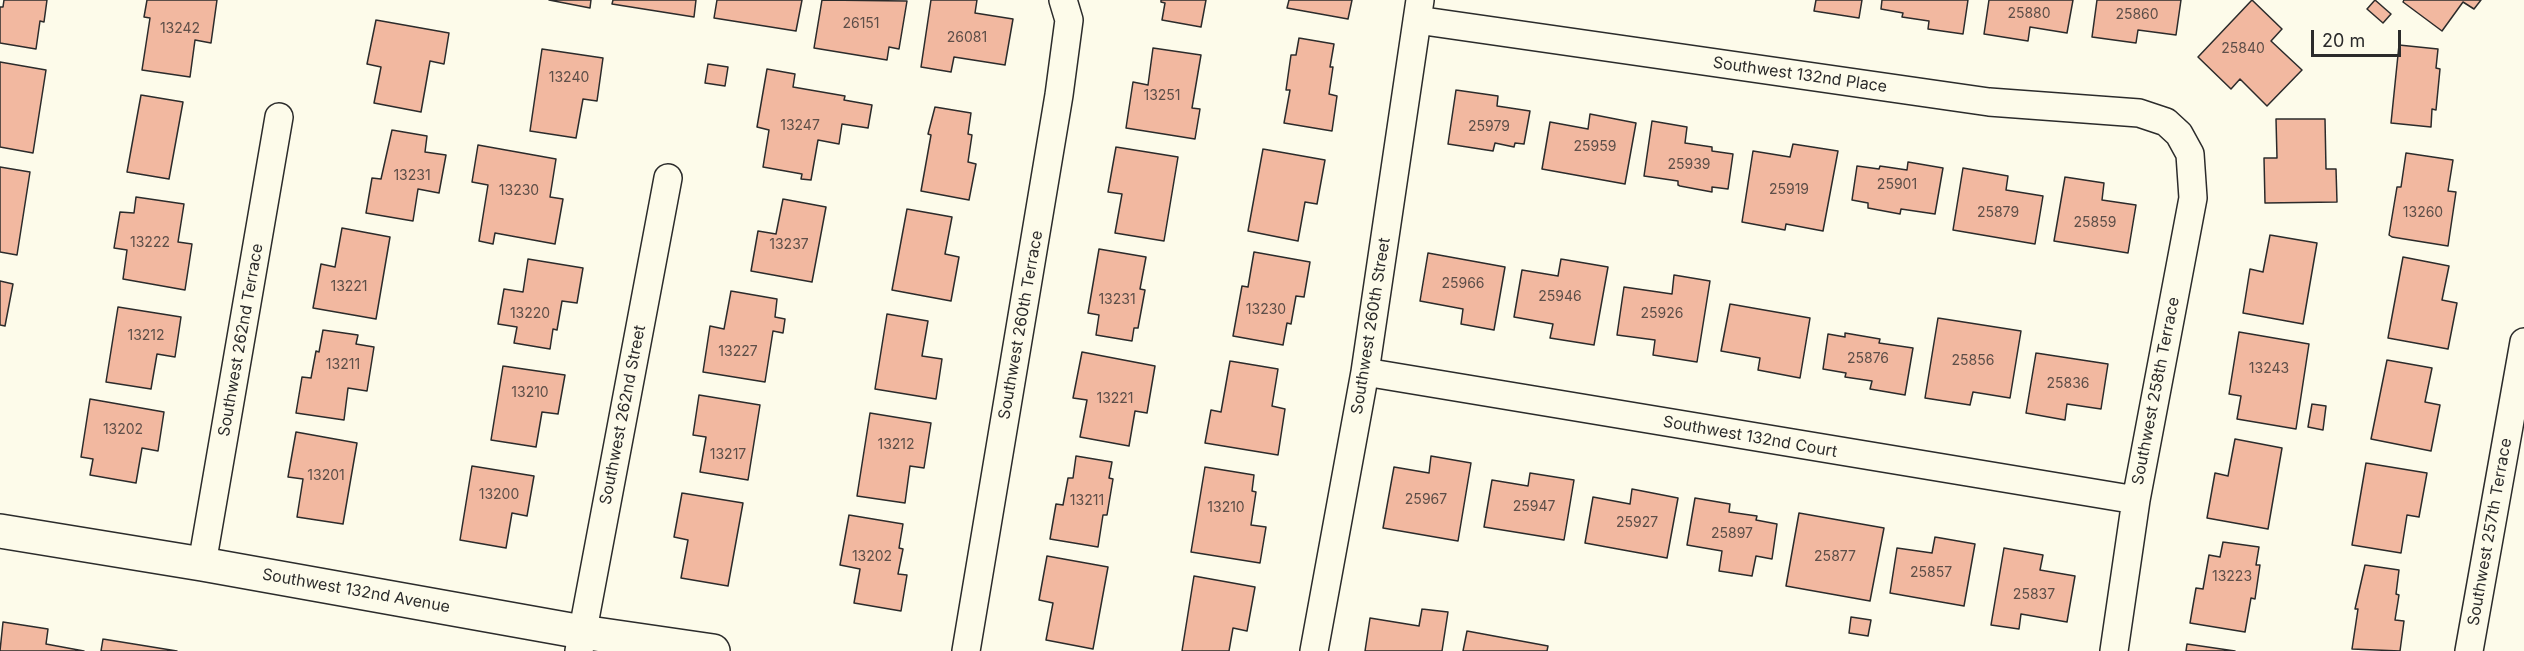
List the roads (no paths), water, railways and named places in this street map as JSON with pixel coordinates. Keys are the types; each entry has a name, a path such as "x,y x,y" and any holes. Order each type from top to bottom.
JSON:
{"street":[{"name":"Southwest 260th Terrace","path":"966,651 1059,95 1069,20 1063,0"},
{"name":"Southwest 132nd Place","path":"1419,10 1989,102 2139,113 2166,122 2179,134"},
{"name":"Southwest 260th Street","path":"1314,651 1365,372 1419,10"},
{"name":"Southwest 262nd Terrace","path":"202,564 279,117"},
{"name":"Southwest 258th Terrace","path":"2114,651 2136,500 2193,198 2190,154 2179,134"},
{"name":"Southwest 262nd Street","path":"581,641 668,178"},
{"name":"Southwest 257th Terrace","path":"2469,651 2524,342"},
{"name":"Southwest 132nd Court","path":"1365,372 2136,500"},
{"name":"Southwest 132nd Avenue","path":"0,531 202,564 581,641 713,651"}]}
